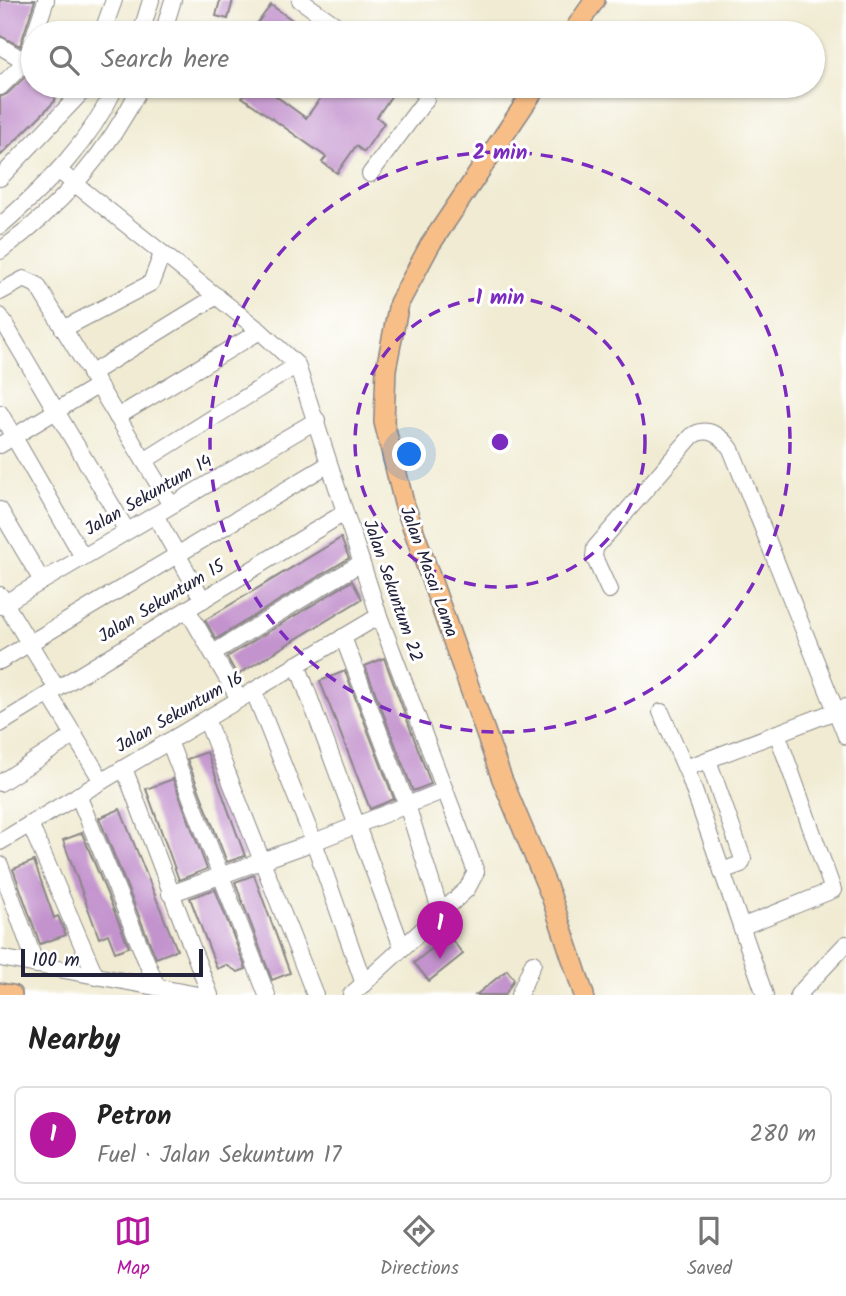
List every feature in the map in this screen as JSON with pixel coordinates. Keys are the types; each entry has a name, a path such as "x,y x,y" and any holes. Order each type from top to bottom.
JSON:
{"main road":[{"path":"580,21 595,0"},
{"name":"Jalan Masai Lama","path":"529,98 430,245 399,303 386,369 384,422 404,503 502,779 551,896 584,995"},
{"path":"0,993 12,995"}],"street":[{"path":"39,21 46,0"},
{"path":"106,21 114,0"},
{"path":"145,21 151,0"},
{"path":"300,0 330,21"},
{"path":"165,21 169,1"},
{"path":"0,46 21,59"},
{"path":"0,87 21,70"},
{"path":"0,178 68,98"},
{"path":"0,226 59,172 86,138 109,98"},
{"path":"0,251 74,185 122,123 135,98"},
{"path":"370,174 426,98"},
{"name":"Jalan Sekuntum 22","path":"59,172 217,296 297,365 379,616 476,875 442,913"},
{"path":"63,329 151,283 162,254"},
{"path":"0,292 19,281 29,279 37,285 172,505"},
{"path":"7,441 56,411 94,380 217,296"},
{"path":"0,316 127,531"},
{"path":"117,417 260,331"},
{"path":"144,461 297,365"},
{"path":"0,413 7,441 83,557"},
{"name":"Jalan Sekuntum 14","path":"2,601 42,581 317,420"},
{"path":"610,590 594,557 595,548 692,436 706,431 716,434 732,449 841,708 846,736"},
{"path":"0,661 329,464"},
{"path":"0,510 42,581"},
{"name":"Jalan Sekuntum 15","path":"0,723 344,513"},
{"path":"155,515 203,600"},
{"path":"213,653 361,563"},
{"path":"2,601 31,643 75,735 102,781"},
{"path":"187,609 213,653 247,696 314,842 357,990 442,913 407,805 343,637"},
{"name":"Jalan Sekuntum 16","path":"0,842 379,616"},
{"path":"297,664 354,825 402,947"},
{"path":"686,768 841,708"},
{"path":"662,712 686,768 765,995"},
{"path":"206,719 315,995"},
{"path":"741,927 833,890 777,733"},
{"path":"0,783 75,735"},
{"path":"169,741 267,995"},
{"path":"708,760 743,859 741,864 722,871"},
{"path":"124,768 210,995"},
{"path":"170,894 314,842 445,790"},
{"path":"78,795 158,987"},
{"path":"30,824 96,977"},
{"path":"0,866 36,965"},
{"path":"798,995 846,944"},
{"path":"0,958 198,995"},
{"path":"519,995 533,963"}],"building":[{"path":"0,0 35,0 28,21 21,21 20,46 0,36"},
{"path":"220,0 233,0 228,19 216,16"},
{"path":"271,5 294,21 259,21"},
{"path":"21,81 21,98 55,98 55,101 0,156 0,97"},
{"path":"243,98 278,98 306,118 320,98 390,98 377,117 384,123 364,152 356,146 337,173 322,162 326,157"},
{"path":"341,538 349,558 216,639 205,620"},
{"path":"352,581 362,599 237,675 227,657"},
{"path":"384,658 431,784 413,791 365,666"},
{"path":"345,671 394,799 370,809 320,681"},
{"path":"207,752 245,856 227,862 187,759"},
{"path":"173,779 207,869 179,880 146,789"},
{"path":"120,809 177,950 156,958 99,818"},
{"path":"82,833 129,947 115,952 108,934 99,938 63,840"},
{"path":"34,861 54,918 58,916 66,935 40,944 13,869"},
{"path":"254,875 290,973 272,980 235,882"},
{"path":"215,889 246,969 238,972 226,965 217,969 190,898"},
{"path":"448,935 463,954 429,981 414,963"},
{"path":"507,970 514,979 505,995 476,995"}],"place":[{"name":"Petron","path":"440,959"}]}
